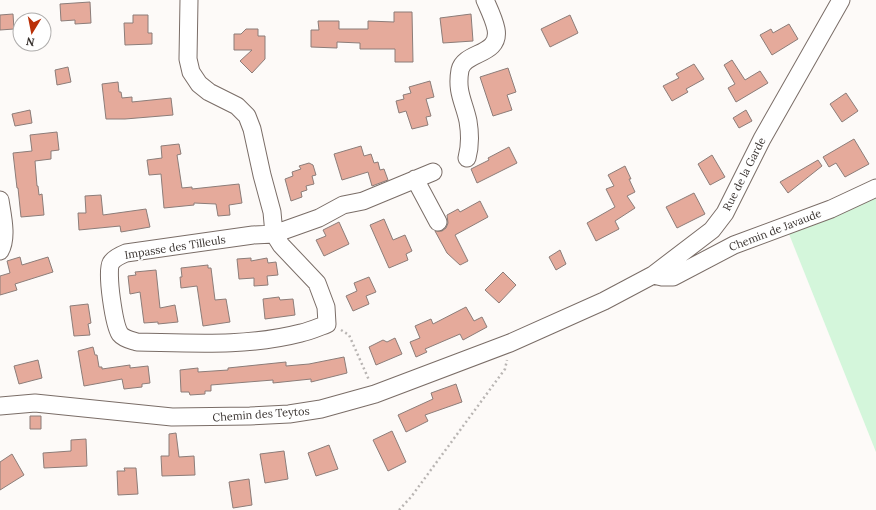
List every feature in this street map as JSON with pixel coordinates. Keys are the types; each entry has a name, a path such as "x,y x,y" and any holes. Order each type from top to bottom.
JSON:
{"street":[{"path":"189,0 188,59 191,72 199,84 209,92 237,106 247,116 252,129 272,212 274,234 281,245 317,283 326,306 327,324"},
{"path":"467,158 469,150 469,128 468,120 459,94 460,68 467,59 486,51 494,42 496,30 486,0"},
{"name":"Rue de la Garde","path":"555,323 604,301 653,275 712,230 725,213 762,139 841,0"},
{"path":"274,234 319,218 343,205 363,201 433,172"},
{"path":"415,179 438,222"},
{"name":"Chemin de Javaude","path":"653,275 662,278 673,277 734,245 831,209 876,188"},
{"path":"0,200 4,238 3,246 0,251"},
{"name":"Impasse des Tilleuls","path":"274,234 253,235 126,253 117,257 111,262 109,272 117,324 120,334 127,339 137,342 224,343 270,339 302,333 327,324"},
{"name":"Chemin des Teytos","path":"0,406 34,403 172,417 289,414 321,409 375,394 510,344 555,323"}],"path":[{"path":"327,324 338,328 349,335 375,394"},
{"path":"399,510 412,497 505,369 510,344"}],"green space":[{"path":"876,196 876,452 787,229"}],"building":[{"path":"90,2 91,23 75,24 75,20 61,21 60,4"},
{"path":"394,12 412,12 413,62 395,62 395,49 360,49 360,43 337,42 337,48 311,47 311,30 319,30 318,21 339,21 339,29 368,29 368,21 394,22"},
{"path":"12,14 12,29 0,30 0,15"},
{"path":"471,14 473,41 443,43 440,18"},
{"path":"133,15 148,15 148,33 152,33 152,44 125,45 124,23 133,23"},
{"path":"570,15 578,33 550,47 541,29"},
{"path":"789,24 798,39 772,55 760,35 771,29 773,33"},
{"path":"246,29 258,29 258,36 265,36 265,59 252,73 240,61 252,50 234,50 234,34 241,34"},
{"path":"732,60 745,80 760,71 768,83 736,102 728,88 735,84 724,65"},
{"path":"694,64 704,79 686,89 688,92 672,101 663,86 679,78 676,74"},
{"path":"68,67 71,82 57,85 55,70"},
{"path":"508,68 516,92 507,95 512,110 493,116 480,77"},
{"path":"430,81 434,97 426,99 431,116 426,117 428,125 412,129 406,111 399,113 396,101 404,99 403,95 411,93 409,87"},
{"path":"118,82 119,92 121,92 122,98 132,97 132,102 171,98 173,115 106,119 102,84"},
{"path":"846,93 858,111 842,122 830,104"},
{"path":"30,110 32,123 15,126 12,114"},
{"path":"746,110 752,121 739,128 733,118"},
{"path":"57,132 59,150 51,151 51,159 35,161 37,186 39,195 42,194 44,215 21,217 13,153 32,151 30,135"},
{"path":"854,139 869,164 845,177 836,163 829,167 823,157"},
{"path":"179,144 181,154 177,155 182,188 192,187 192,189 239,184 242,203 229,205 230,215 218,216 216,204 194,203 194,205 164,208 161,174 149,175 147,160 162,158 161,146"},
{"path":"361,146 364,156 371,154 374,163 378,162 380,170 384,169 388,180 372,186 368,172 342,180 334,154"},
{"path":"509,147 517,163 477,183 471,169 489,160 488,158"},
{"path":"712,155 725,177 710,185 698,164"},
{"path":"818,160 822,166 788,193 780,182"},
{"path":"309,163 313,165 316,175 312,176 314,184 306,186 307,190 301,192 302,197 291,201 285,179 293,176 292,172 301,169 299,166"},
{"path":"625,166 635,192 627,196 635,208 615,221 619,229 596,241 587,223 615,207 606,189 614,186 608,175"},
{"path":"694,193 705,214 677,228 666,207"},
{"path":"101,195 103,215 146,209 150,227 121,232 120,226 79,230 78,213 86,213 85,196"},
{"path":"480,201 488,217 455,235 468,261 460,265 447,253 435,231 442,231 446,228 448,223 447,215 458,209 460,212"},
{"path":"384,219 393,240 405,235 412,251 406,254 408,260 389,268 370,225"},
{"path":"339,222 349,244 324,256 316,240 326,236 323,230"},
{"path":"560,250 566,264 556,270 549,257"},
{"path":"20,257 22,265 48,257 53,272 15,284 17,290 0,295 0,276 10,273 7,261"},
{"path":"251,258 251,261 267,258 268,263 276,262 278,275 267,276 268,285 254,286 254,278 239,279 237,259"},
{"path":"208,265 208,268 211,268 215,300 226,299 230,322 203,326 197,286 181,288 180,277 182,277 181,268"},
{"path":"156,270 160,308 175,305 178,322 158,324 158,322 144,323 140,292 130,294 128,276 136,275 135,272"},
{"path":"503,272 516,285 499,303 485,290"},
{"path":"369,277 376,292 366,296 369,304 353,311 346,296 357,291 354,283"},
{"path":"279,297 280,300 293,299 295,315 265,319 263,299"},
{"path":"88,304 91,323 88,324 90,335 74,336 70,306"},
{"path":"466,307 474,321 482,317 487,327 463,340 460,334 425,349 427,352 416,357 410,342 420,338 415,326 431,319 433,324"},
{"path":"395,338 402,354 376,365 369,347 383,340 387,342"},
{"path":"93,347 95,355 97,355 99,367 102,367 102,369 130,365 130,368 148,366 150,383 142,384 142,387 124,389 122,379 84,386 78,351"},
{"path":"344,357 347,373 311,382 311,379 273,383 273,380 211,385 211,391 205,391 205,394 190,395 189,392 181,392 180,370 198,368 198,372 228,370 228,368 286,362 286,366 309,364"},
{"path":"38,360 42,378 19,384 14,366"},
{"path":"456,384 462,402 425,415 428,421 406,432 398,415 433,399 431,393"},
{"path":"30,416 41,416 41,429 30,429"},
{"path":"392,431 406,462 388,471 373,440"},
{"path":"176,433 179,457 194,456 195,475 162,476 161,456 169,456 169,434"},
{"path":"86,439 87,466 44,468 43,453 71,451 71,440"},
{"path":"329,445 338,469 316,476 308,453"},
{"path":"284,451 288,479 265,483 260,454"},
{"path":"12,454 24,475 0,490 0,462"},
{"path":"124,468 136,468 138,494 118,495 117,471 125,471"},
{"path":"249,479 252,505 233,508 229,482"}]}
